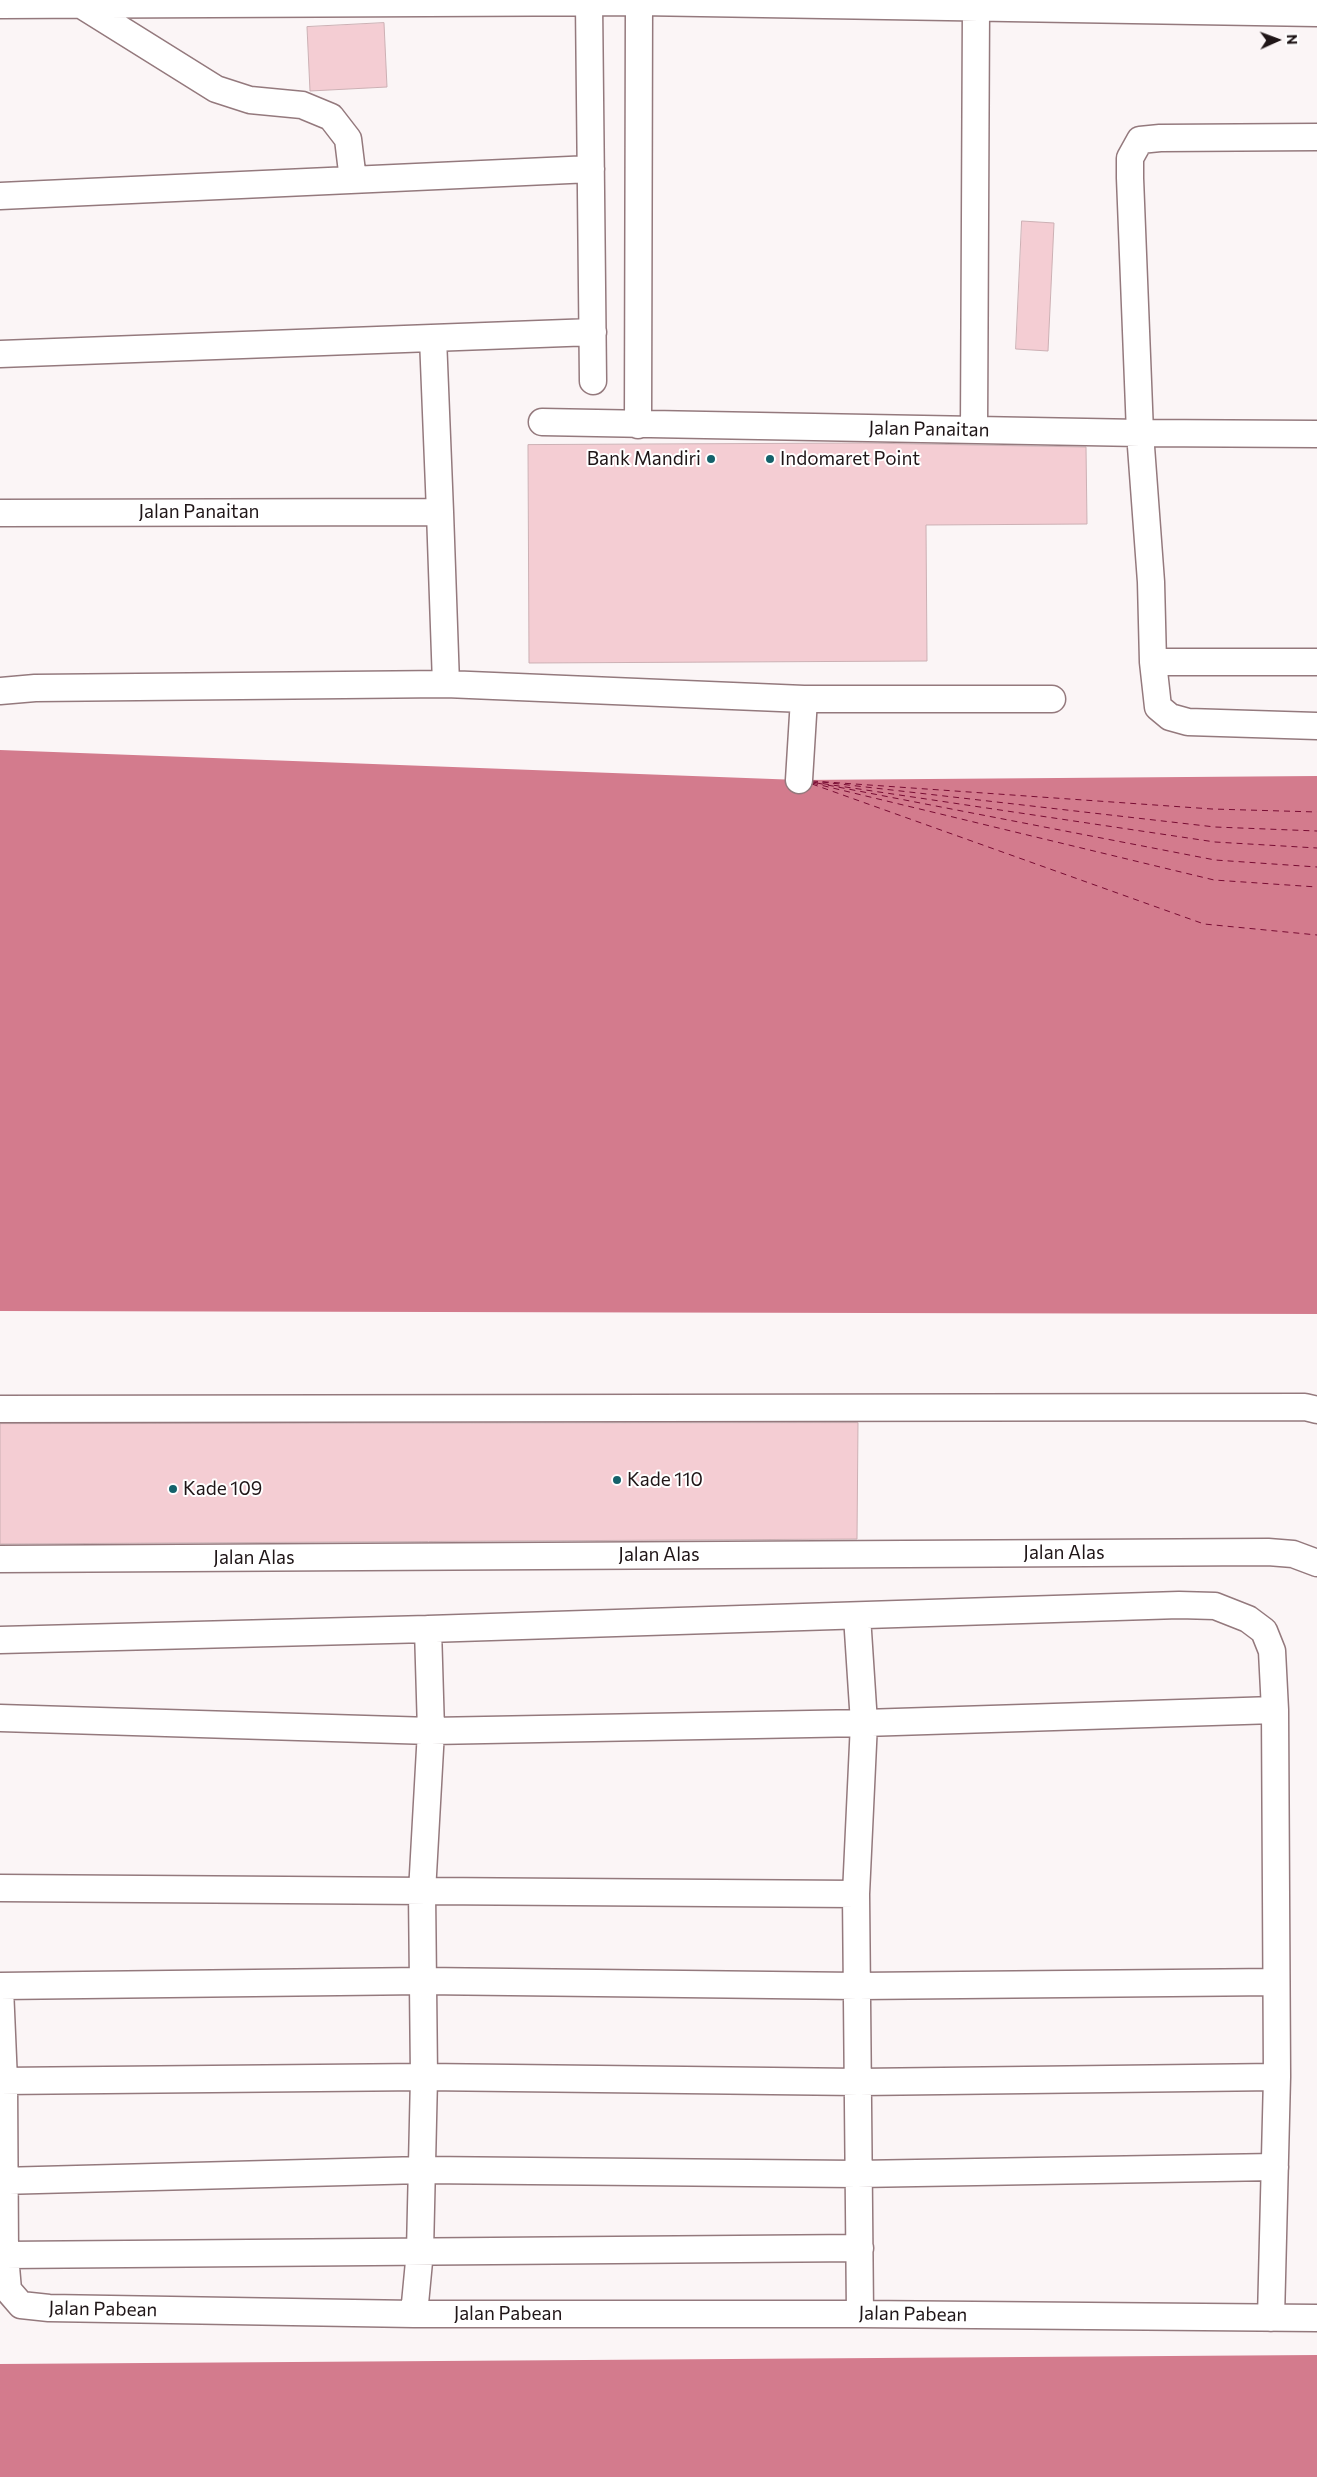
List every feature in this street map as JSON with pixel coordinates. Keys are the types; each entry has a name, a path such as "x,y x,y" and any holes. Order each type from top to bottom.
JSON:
{"lane":[{"path":"0,5 83,6 527,1 976,7 1236,6 1317,13"},
{"path":"638,425 639,2"},
{"path":"588,3 594,332 593,381"},
{"path":"83,6 216,89 250,100 302,105 331,117 348,139 354,180"},
{"path":"974,429 976,7"},
{"path":"1317,137 1160,138 1140,140 1130,158 1140,433 1151,582 1153,662 1158,708 1170,717 1188,722 1317,726"},
{"path":"0,196 591,169"},
{"path":"0,354 594,332"},
{"path":"433,338 446,684"},
{"name":"Jalan Panaitan","path":"542,422 1140,433 1317,434"},
{"name":"Jalan Panaitan","path":"0,513 440,512"},
{"path":"1153,662 1317,662"},
{"path":"0,691 36,688 446,684 804,699 1052,700"},
{"path":"799,780 804,699"},
{"path":"0,1409 1305,1407 1317,1410"},
{"name":"Jalan Alas","path":"0,1559 1268,1552 1293,1554 1317,1563"},
{"path":"0,1640 1170,1606 1215,1606 1248,1619 1264,1631 1272,1651 1275,1710 1277,2077 1271,2318"},
{"path":"857,1616 864,1723 856,1894 859,2082 857,2174 860,2314"},
{"path":"414,2314 420,2251 424,2078 422,1892 431,1731 428,1629"},
{"path":"0,1718 431,1731 864,1723 1275,1710"},
{"path":"0,1888 856,1894"},
{"path":"0,1987 423,1981 858,1986 1275,1982"},
{"name":"Jalan Pabean","path":"0,1987 2,2181 5,2255 8,2290 21,2305 59,2309 414,2314 860,2314 1317,2318"},
{"path":"2,2081 424,2078 859,2082 1277,2077"},
{"path":"2,2181 422,2170 857,2174 1275,2167"},
{"path":"5,2255 860,2248"}],"shaded area":[{"path":"0,750 799,780 1317,776 1317,1314 0,1311"},
{"path":"1317,2355 1317,2477 0,2477 0,2364"}],"building":[{"path":"384,23 387,87 310,91 307,27"},
{"path":"1022,221 1054,223 1048,351 1016,349"},
{"path":"863,443 1086,447 1087,524 926,525 927,661 529,663 528,445"},
{"path":"858,1423 857,1539 0,1544 0,1424"}],"ferry route":[{"path":"812,781 1212,809 1317,812"},
{"path":"812,782 1215,842 1317,848"},
{"path":"822,782 1215,827 1317,831"},
{"path":"812,783 1214,880 1317,887"},
{"path":"817,783 1215,860 1317,867"},
{"path":"812,784 1204,924 1317,935"}],"place":[{"name":"Bank Mandiri","path":"711,459"},
{"name":"Indomaret Point","path":"770,459"},
{"name":"Kade 110","path":"617,1480"},
{"name":"Kade 109","path":"173,1489"}]}
